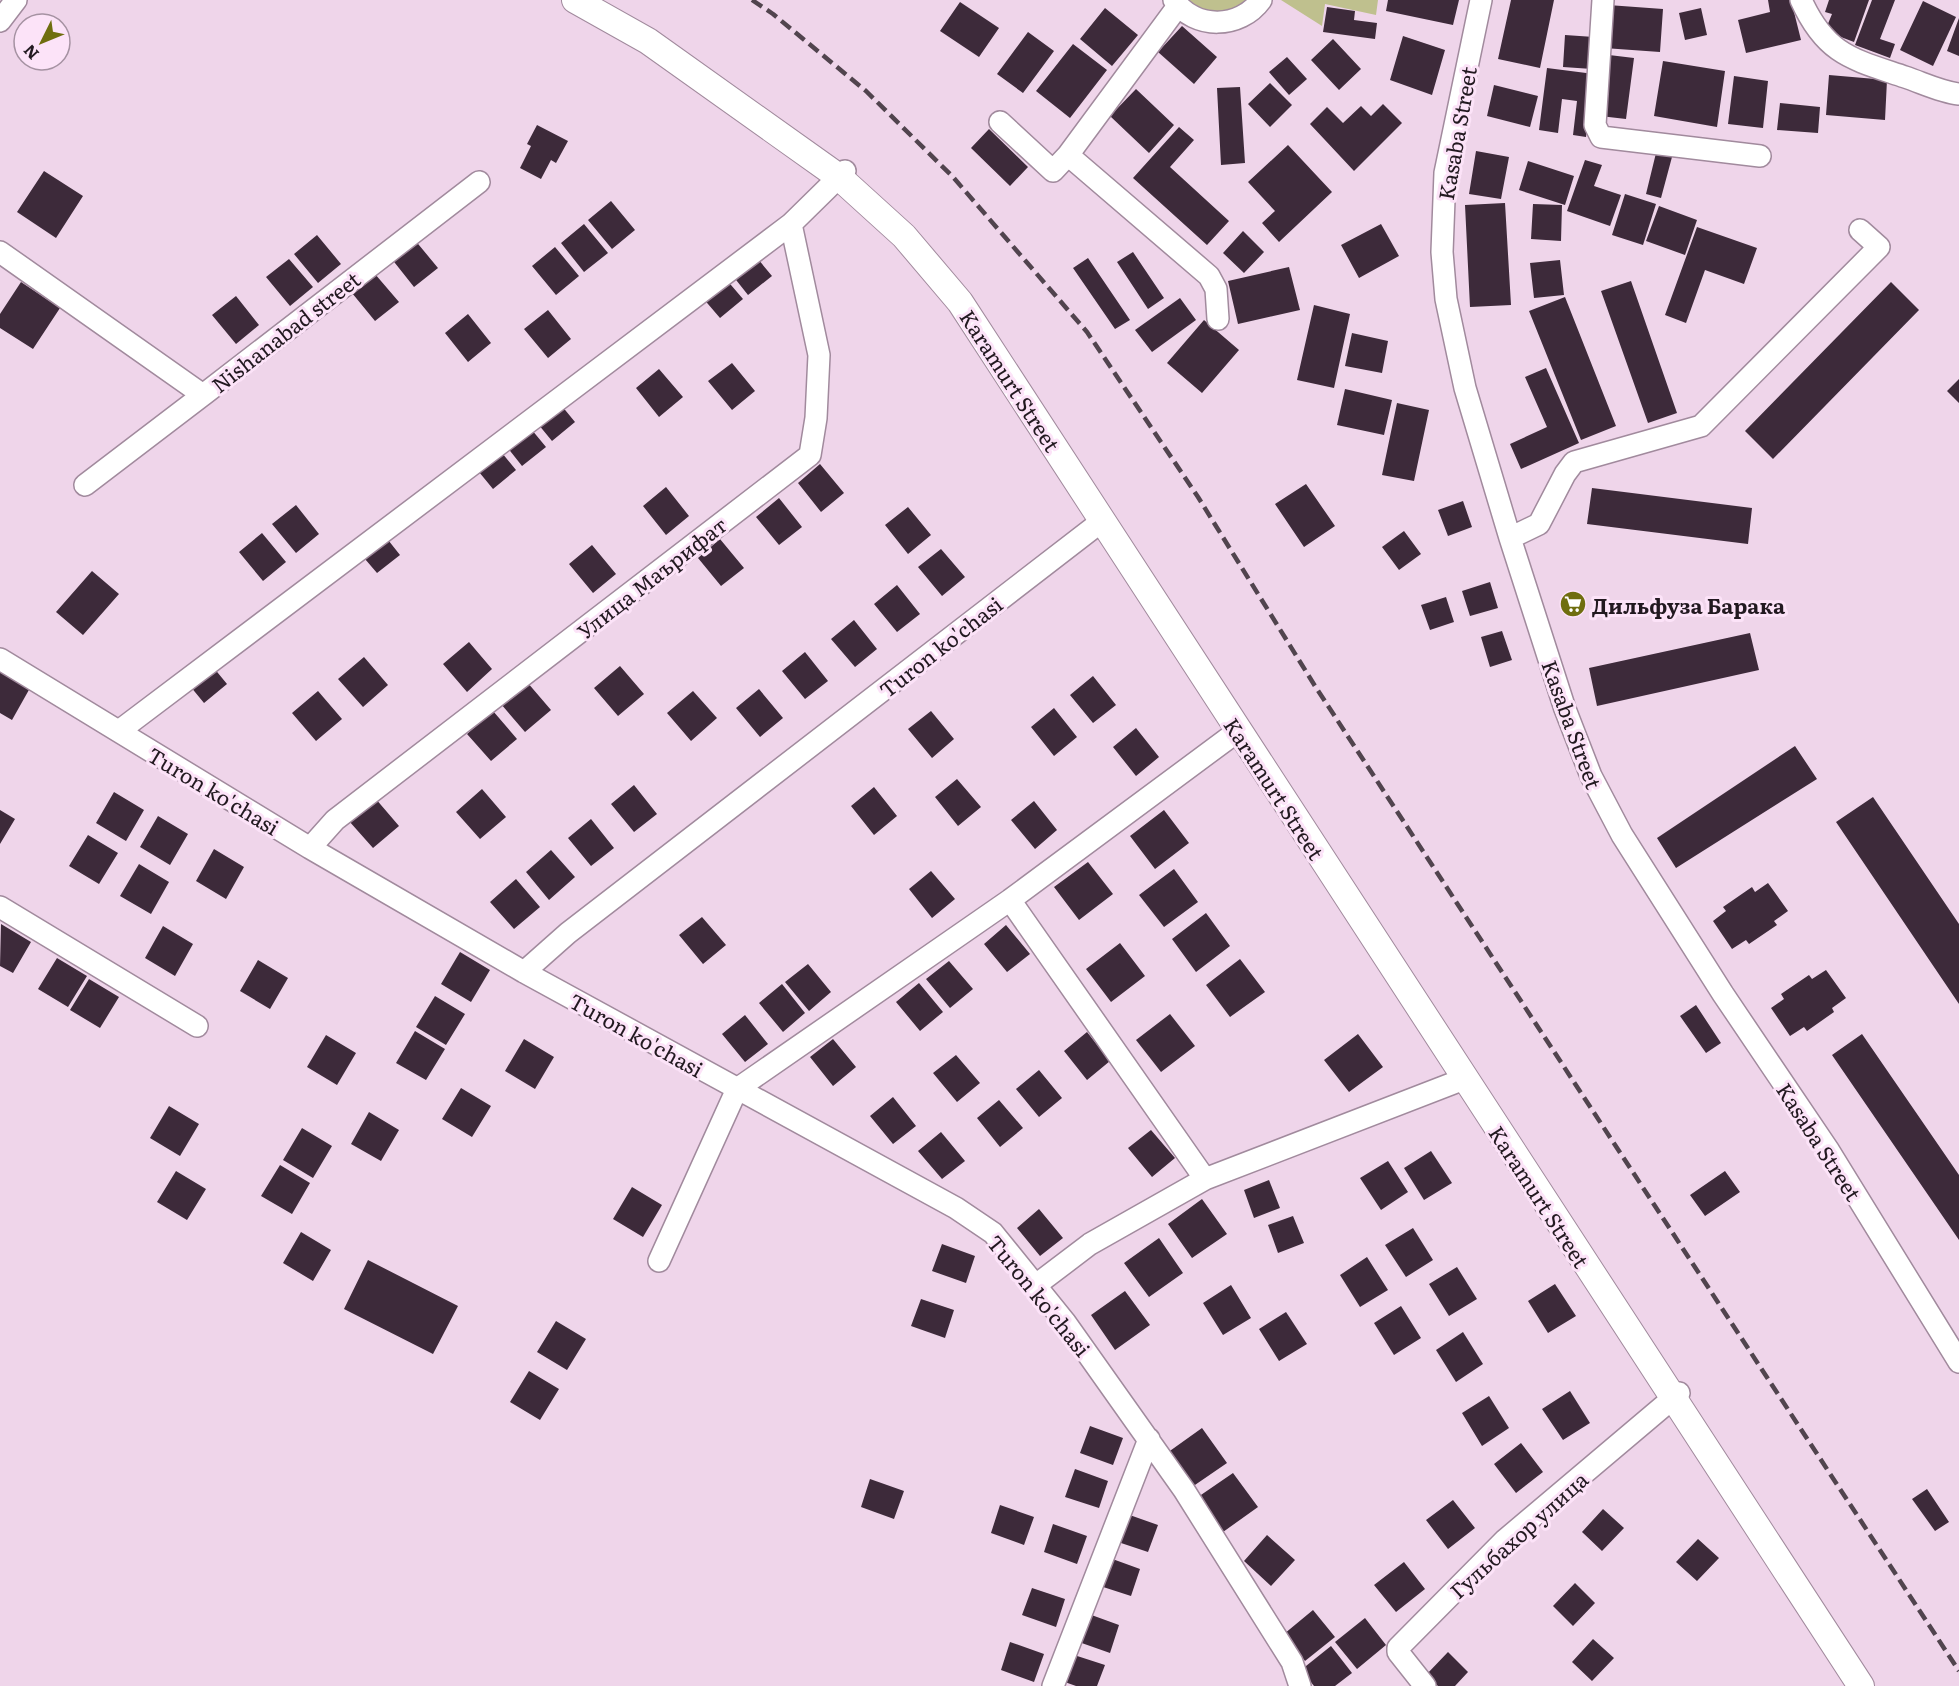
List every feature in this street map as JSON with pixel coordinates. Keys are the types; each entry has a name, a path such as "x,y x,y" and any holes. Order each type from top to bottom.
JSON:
{"main road":[{"name":"Karamurt Street","path":"575,0 648,41 842,174 904,236 960,302 1464,1079 1873,1686"},
{"name":"Karamurt Street","path":"593,0 655,36 842,174 910,231 967,297 1051,423 1861,1686"}],"street":[{"path":"0,21 16,0"},
{"path":"1000,122 1053,171 1068,155 1176,3 1202,20 1229,22 1246,15 1261,0"},
{"name":"Kasaba Street","path":"1481,0 1445,173 1442,252 1454,342 1510,538 1565,709 1605,807 1699,957 1829,1151 1959,1362"},
{"path":"1603,0 1595,124 1601,137 1760,156"},
{"path":"1801,0 1813,27 1849,58 1959,94"},
{"path":"1068,155 1209,276 1215,289 1218,318"},
{"path":"119,732 791,224 842,174"},
{"name":"Nishanabad street","path":"0,252 203,395 478,182"},
{"name":"Улица Маърифат","path":"310,848 335,820 810,455 816,418 819,355 791,224"},
{"path":"1510,538 1539,524 1565,474 1574,462 1701,426 1879,247 1860,230"},
{"path":"85,485 203,395"},
{"name":"Turon ko'chasi","path":"524,972 568,933 1102,521"},
{"name":"Turon ko'chasi","path":"0,659 310,848 524,972 956,1208 993,1233 1036,1285 1149,1439 1292,1662 1300,1686"},
{"path":"659,1261 737,1089 1010,900 1238,731"},
{"path":"1010,900 1205,1179"},
{"path":"0,907 197,1026"},
{"path":"1036,1285 1090,1244 1205,1179 1464,1079"},
{"name":"Гульбахор улица","path":"1425,1686 1398,1652 1398,1648 1505,1540 1676,1396"},
{"path":"1053,1686 1149,1439"}],"green space":[{"path":"1184,0 1249,0 1232,11 1216,14 1201,10"},
{"path":"1281,0 1378,0 1376,15 1325,4 1322,26"}],"building":[{"path":"1388,0 1459,0 1453,25 1386,11"},
{"path":"1511,0 1554,0 1540,68 1498,59"},
{"path":"1768,0 1791,0 1801,40 1746,53 1738,20 1770,12"},
{"path":"1829,0 1869,0 1854,42 1825,31 1832,14 1825,12"},
{"path":"1872,0 1895,0 1880,39 1895,44 1890,58 1855,45"},
{"path":"1923,1 1956,17 1933,66 1900,50"},
{"path":"960,2 999,28 979,57 940,31"},
{"path":"1608,5 1663,9 1660,52 1604,48"},
{"path":"1327,7 1355,11 1354,20 1377,23 1375,39 1323,32"},
{"path":"1105,8 1138,35 1112,66 1080,39"},
{"path":"1701,8 1707,35 1685,40 1679,13"},
{"path":"1959,18 1959,56 1947,51"},
{"path":"1182,26 1217,57 1194,84 1158,52"},
{"path":"1028,32 1054,51 1023,93 997,74"},
{"path":"1565,35 1594,37 1592,69 1563,67"},
{"path":"1403,36 1445,50 1432,95 1390,80"},
{"path":"1333,39 1361,69 1339,90 1311,60"},
{"path":"1073,44 1107,70 1070,118 1036,91"},
{"path":"1609,55 1634,58 1626,119 1600,116"},
{"path":"1287,57 1307,79 1289,95 1269,72"},
{"path":"1663,61 1725,71 1717,127 1654,116"},
{"path":"1547,68 1594,74 1586,137 1573,135 1577,101 1562,99 1558,133 1539,130"},
{"path":"1829,75 1887,80 1885,120 1826,115"},
{"path":"1734,76 1768,81 1763,128 1728,124"},
{"path":"1270,83 1292,105 1270,127 1248,104"},
{"path":"1494,85 1538,96 1530,127 1487,116"},
{"path":"1240,87 1245,163 1221,165 1217,88"},
{"path":"1136,89 1174,125 1149,153 1110,116"},
{"path":"1780,103 1820,107 1818,133 1777,130"},
{"path":"1383,104 1402,123 1354,171 1310,124 1327,107 1343,123 1361,106 1371,116"},
{"path":"537,125 568,141 556,163 551,160 541,179 520,168 531,146 527,144"},
{"path":"1179,127 1194,140 1170,167 1229,221 1207,245 1133,178"},
{"path":"989,129 1028,167 1010,186 971,148"},
{"path":"1288,145 1332,192 1279,242 1262,223 1275,211 1248,182"},
{"path":"1476,151 1509,157 1501,199 1469,194"},
{"path":"1656,153 1672,157 1661,198 1646,194"},
{"path":"1585,160 1602,165 1594,186 1621,195 1610,226 1567,211"},
{"path":"1528,161 1574,176 1565,205 1519,190"},
{"path":"44,171 83,196 56,238 17,212"},
{"path":"1625,194 1656,204 1643,245 1612,235"},
{"path":"611,201 635,230 612,249 588,220"},
{"path":"1505,203 1511,305 1470,307 1465,205"},
{"path":"1533,204 1562,205 1561,241 1531,239"},
{"path":"1659,206 1697,220 1685,255 1646,241"},
{"path":"584,224 608,253 584,272 561,243"},
{"path":"1381,224 1399,256 1359,278 1341,245"},
{"path":"1697,227 1757,248 1744,284 1705,270 1686,323 1665,315"},
{"path":"1243,231 1264,252 1244,273 1223,253"},
{"path":"317,235 341,264 318,283 294,254"},
{"path":"414,239 438,268 414,287 391,258"},
{"path":"555,247 579,276 556,295 532,266"},
{"path":"748,247 772,276 748,295 725,266"},
{"path":"1133,252 1164,298 1148,309 1117,262"},
{"path":"1088,258 1130,320 1115,329 1073,268"},
{"path":"289,259 313,287 290,306 266,277"},
{"path":"1560,260 1564,295 1534,298 1530,263"},
{"path":"1289,267 1300,310 1238,324 1228,281"},
{"path":"719,271 743,299 720,318 696,290"},
{"path":"375,274 399,302 375,321 352,293"},
{"path":"1631,281 1677,413 1648,423 1601,291"},
{"path":"21,282 60,308 33,349 0,328 0,314"},
{"path":"1891,282 1919,310 1773,459 1745,431"},
{"path":"236,296 259,325 236,344 212,315"},
{"path":"1565,297 1616,426 1581,440 1529,311"},
{"path":"1180,298 1196,320 1152,352 1135,330"},
{"path":"1314,305 1350,314 1334,388 1297,380"},
{"path":"548,310 571,339 548,358 524,329"},
{"path":"468,314 491,343 468,362 445,333"},
{"path":"1204,320 1239,350 1202,393 1167,363"},
{"path":"1352,333 1388,341 1382,373 1345,366"},
{"path":"732,363 755,391 732,410 708,381"},
{"path":"1546,368 1579,443 1521,469 1510,444 1547,427 1525,377"},
{"path":"659,369 683,397 659,417 636,388"},
{"path":"1959,379 1959,403 1947,391"},
{"path":"1345,389 1392,400 1384,435 1337,425"},
{"path":"552,394 575,422 552,441 529,413"},
{"path":"1397,403 1429,410 1414,481 1382,475"},
{"path":"522,418 546,447 522,466 499,437"},
{"path":"493,442 516,470 493,489 470,461"},
{"path":"820,464 844,493 821,512 798,483"},
{"path":"1306,484 1335,526 1304,547 1275,504"},
{"path":"666,487 689,516 666,535 643,506"},
{"path":"1592,488 1752,508 1748,544 1587,524"},
{"path":"779,498 802,527 779,545 756,517"},
{"path":"1463,501 1472,527 1448,536 1438,510"},
{"path":"296,505 319,534 296,553 272,524"},
{"path":"908,507 931,535 908,554 885,525"},
{"path":"377,526 400,555 377,573 353,545"},
{"path":"1404,531 1421,554 1399,570 1382,547"},
{"path":"262,533 286,562 263,581 239,552"},
{"path":"720,539 744,568 721,586 698,558"},
{"path":"592,545 616,574 593,593 569,564"},
{"path":"941,549 965,577 942,596 918,567"},
{"path":"92,571 119,594 83,635 56,612"},
{"path":"1490,582 1498,608 1470,616 1462,591"},
{"path":"897,585 920,614 897,632 874,604"},
{"path":"1446,597 1454,622 1430,630 1421,605"},
{"path":"854,620 877,649 855,667 831,639"},
{"path":"1502,631 1512,660 1490,667 1481,637"},
{"path":"1750,633 1759,670 1597,706 1589,668"},
{"path":"469,642 492,669 467,692 443,664"},
{"path":"805,652 828,681 805,699 782,671"},
{"path":"204,656 227,684 204,703 181,675"},
{"path":"364,657 388,685 363,707 338,679"},
{"path":"620,666 644,694 618,716 594,688"},
{"path":"0,670 30,688 12,720 0,713"},
{"path":"1093,676 1116,705 1093,723 1070,695"},
{"path":"527,682 551,710 525,732 501,704"},
{"path":"759,689 783,718 760,737 736,708"},
{"path":"318,691 342,719 316,741 292,713"},
{"path":"693,691 717,718 691,741 667,713"},
{"path":"1054,708 1077,737 1054,756 1031,727"},
{"path":"493,711 517,739 491,761 467,734"},
{"path":"931,711 954,739 932,758 908,729"},
{"path":"1136,728 1159,757 1136,776 1113,747"},
{"path":"1795,746 1817,779 1676,868 1657,838"},
{"path":"957,779 981,807 958,826 935,797"},
{"path":"634,785 657,814 634,832 611,804"},
{"path":"874,787 897,816 874,835 851,806"},
{"path":"482,789 506,817 480,839 456,812"},
{"path":"114,792 144,810 126,841 96,823"},
{"path":"1873,797 1959,924 1959,1004 1836,822"},
{"path":"375,798 399,826 373,848 349,821"},
{"path":"1034,801 1057,830 1035,849 1011,820"},
{"path":"0,810 15,819 0,844"},
{"path":"1164,810 1189,843 1155,869 1130,836"},
{"path":"158,816 188,834 170,865 140,847"},
{"path":"591,819 614,848 591,866 568,838"},
{"path":"88,835 118,853 99,884 69,866"},
{"path":"214,849 244,867 226,899 196,881"},
{"path":"551,850 575,877 549,900 526,872"},
{"path":"1088,862 1113,894 1079,920 1054,887"},
{"path":"139,864 169,882 151,914 120,896"},
{"path":"1174,869 1198,902 1164,927 1139,895"},
{"path":"931,871 955,899 932,918 909,889"},
{"path":"516,879 540,907 514,929 490,902"},
{"path":"1768,883 1788,911 1774,921 1777,925 1749,944 1746,940 1732,949 1713,921 1726,911 1723,907 1752,887 1755,892"},
{"path":"1206,913 1230,946 1196,972 1172,939"},
{"path":"702,917 726,945 703,964 679,935"},
{"path":"1,924 31,942 13,973 0,966"},
{"path":"1006,925 1030,954 1007,972 984,944"},
{"path":"163,926 193,944 175,976 145,958"},
{"path":"1120,943 1145,976 1111,1002 1086,969"},
{"path":"460,952 490,970 471,1002 441,984"},
{"path":"57,958 87,976 68,1007 38,989"},
{"path":"1240,959 1265,992 1230,1017 1206,985"},
{"path":"258,960 288,978 270,1009 240,991"},
{"path":"949,961 973,989 950,1008 926,979"},
{"path":"808,964 831,992 809,1011 785,982"},
{"path":"1826,970 1846,998 1832,1008 1834,1012 1807,1031 1804,1027 1790,1036 1771,1008 1784,999 1781,994 1809,975 1812,979"},
{"path":"89,979 119,997 100,1028 70,1010"},
{"path":"919,983 943,1012 920,1031 896,1002"},
{"path":"782,984 805,1013 783,1032 759,1003"},
{"path":"435,996 465,1014 446,1045 416,1027"},
{"path":"1696,1005 1721,1043 1706,1053 1680,1016"},
{"path":"1170,1014 1195,1046 1161,1072 1136,1040"},
{"path":"745,1015 768,1044 745,1062 722,1034"},
{"path":"415,1031 445,1049 426,1080 396,1063"},
{"path":"1087,1032 1110,1061 1087,1080 1064,1051"},
{"path":"1358,1034 1383,1067 1349,1092 1324,1060"},
{"path":"1862,1034 1959,1175 1959,1240 1832,1055"},
{"path":"326,1035 356,1053 337,1085 307,1067"},
{"path":"524,1039 554,1057 535,1089 505,1071"},
{"path":"833,1039 856,1067 833,1086 810,1057"},
{"path":"956,1055 980,1083 957,1102 933,1073"},
{"path":"1039,1070 1062,1098 1039,1117 1016,1089"},
{"path":"461,1088 491,1106 472,1137 442,1119"},
{"path":"893,1097 916,1126 893,1144 870,1116"},
{"path":"999,1100 1023,1128 1000,1147 977,1118"},
{"path":"169,1106 199,1124 180,1156 150,1138"},
{"path":"369,1112 399,1130 381,1161 351,1144"},
{"path":"302,1128 332,1146 313,1178 283,1160"},
{"path":"1151,1130 1175,1158 1152,1177 1128,1148"},
{"path":"941,1132 965,1161 942,1179 918,1151"},
{"path":"1431,1151 1452,1183 1424,1200 1404,1168"},
{"path":"1388,1161 1408,1192 1381,1210 1360,1178"},
{"path":"280,1165 310,1183 292,1214 261,1196"},
{"path":"176,1171 206,1189 187,1220 157,1202"},
{"path":"1725,1171 1740,1192 1705,1216 1690,1195"},
{"path":"1269,1180 1280,1208 1254,1218 1244,1190"},
{"path":"632,1187 662,1205 643,1237 613,1219"},
{"path":"1202,1199 1227,1234 1192,1258 1168,1224"},
{"path":"1039,1209 1063,1238 1040,1256 1017,1228"},
{"path":"1293,1216 1304,1243 1278,1253 1268,1225"},
{"path":"1413,1228 1433,1260 1406,1277 1385,1245"},
{"path":"301,1232 331,1250 313,1281 283,1263"},
{"path":"1159,1238 1183,1273 1149,1297 1124,1263"},
{"path":"942,1244 975,1256 966,1283 932,1271"},
{"path":"1367,1257 1388,1290 1360,1307 1340,1275"},
{"path":"368,1260 458,1306 433,1354 344,1309"},
{"path":"1457,1267 1477,1299 1449,1316 1429,1284"},
{"path":"1555,1284 1576,1316 1548,1333 1528,1301"},
{"path":"1231,1285 1251,1318 1223,1335 1203,1303"},
{"path":"1125,1291 1150,1325 1115,1350 1091,1315"},
{"path":"921,1299 954,1310 945,1338 911,1326"},
{"path":"1401,1306 1421,1338 1394,1355 1374,1323"},
{"path":"1286,1312 1307,1344 1279,1361 1259,1329"},
{"path":"556,1321 586,1339 567,1370 537,1352"},
{"path":"1463,1332 1483,1364 1456,1382 1436,1350"},
{"path":"529,1371 559,1389 540,1420 510,1402"},
{"path":"1570,1391 1590,1423 1563,1440 1542,1409"},
{"path":"1489,1396 1509,1428 1482,1446 1462,1413"},
{"path":"1090,1426 1123,1438 1113,1465 1080,1453"},
{"path":"1202,1428 1227,1463 1192,1487 1167,1453"},
{"path":"1521,1443 1543,1472 1516,1493 1494,1464"},
{"path":"1075,1469 1108,1481 1099,1508 1065,1497"},
{"path":"1233,1473 1258,1507 1223,1532 1198,1497"},
{"path":"870,1479 904,1491 894,1519 861,1507"},
{"path":"1927,1489 1949,1522 1935,1531 1912,1499"},
{"path":"1453,1500 1475,1528 1448,1549 1426,1520"},
{"path":"1000,1505 1034,1517 1024,1545 991,1533"},
{"path":"1603,1509 1624,1528 1602,1551 1582,1532"},
{"path":"1124,1513 1158,1525 1148,1552 1115,1541"},
{"path":"1053,1524 1087,1536 1077,1564 1044,1552"},
{"path":"1267,1535 1295,1560 1271,1586 1244,1561"},
{"path":"1698,1539 1719,1558 1697,1581 1676,1562"},
{"path":"1107,1557 1140,1569 1131,1596 1097,1585"},
{"path":"1404,1562 1425,1589 1396,1612 1374,1585"},
{"path":"1575,1583 1595,1603 1573,1626 1553,1606"},
{"path":"1032,1588 1065,1599 1056,1627 1022,1615"},
{"path":"1313,1610 1335,1637 1305,1661 1284,1634"},
{"path":"1086,1613 1119,1625 1110,1653 1076,1641"},
{"path":"1365,1618 1386,1645 1357,1669 1335,1642"},
{"path":"1593,1639 1614,1658 1592,1681 1572,1662"},
{"path":"1010,1642 1044,1654 1034,1682 1001,1670"},
{"path":"1331,1646 1352,1673 1335,1686 1314,1686 1301,1670"},
{"path":"1448,1652 1468,1672 1455,1686 1438,1686 1426,1675"},
{"path":"1071,1654 1105,1665 1097,1686 1076,1686 1062,1681"}],"railway":[{"path":"752,0 773,14 866,91 953,177 1087,332 1198,497 1315,686 1959,1671"}],"place":[{"name":"Дильфуза Барака","path":"1573,604"}]}
